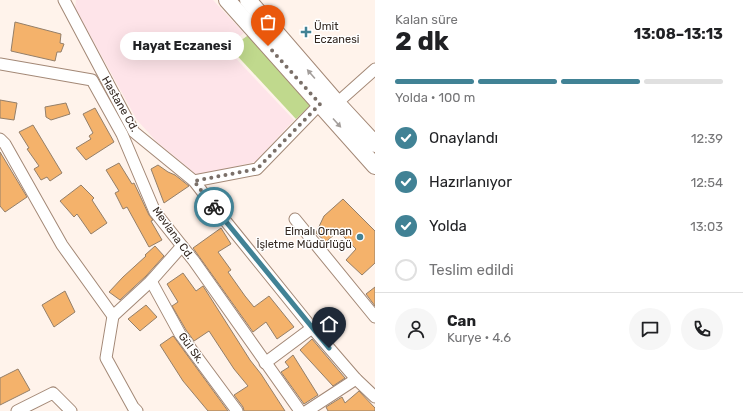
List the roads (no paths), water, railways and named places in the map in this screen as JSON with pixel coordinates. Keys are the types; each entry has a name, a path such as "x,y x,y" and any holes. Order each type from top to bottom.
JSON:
{"main road":[{"path":"227,0 375,166"},
{"path":"248,0 337,103 375,144"}],"street":[{"name":"Hastane Cd.","path":"64,0 134,132 194,181 312,328 356,378 374,393"},
{"name":"Mevlana Cd.","path":"0,64 92,80 122,134 155,212 194,261 300,411"},
{"path":"337,103 375,69"},
{"path":"194,181 257,169 320,104"},
{"path":"122,134 134,132"},
{"path":"0,139 5,144 62,245 113,316"},
{"path":"295,219 375,317"},
{"path":"137,411 133,407 106,358 113,316 151,282 182,246"},
{"name":"Gül Sk.","path":"151,282 180,334 237,411"},
{"path":"265,363 312,328"},
{"path":"307,411 356,378"},
{"path":"17,411 53,393 71,411"}],"place":[{"name":"Ümit Eczanesi","path":"306,32"},
{"name":"Hayat Eczanesi","path":"268,46"},
{"name":"Elmalı Orman İşletme Müdürlüğü","path":"360,237"}]}
